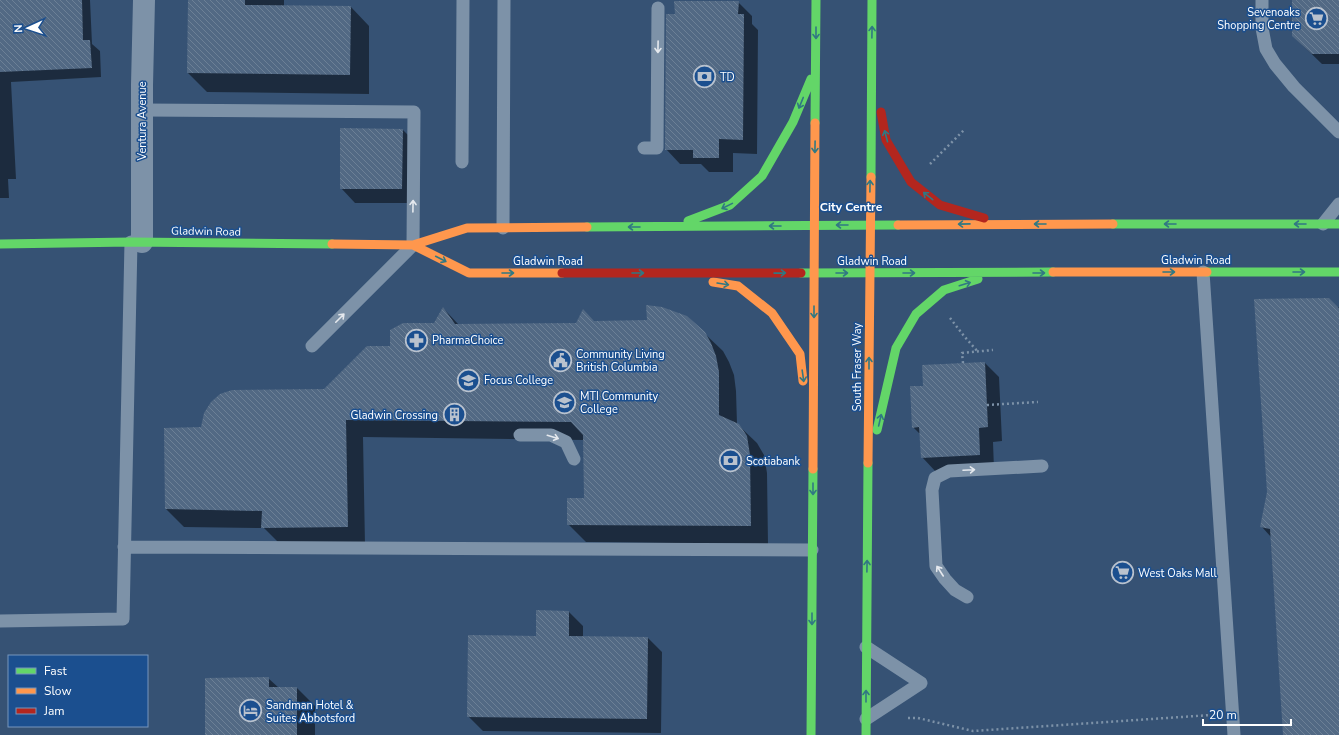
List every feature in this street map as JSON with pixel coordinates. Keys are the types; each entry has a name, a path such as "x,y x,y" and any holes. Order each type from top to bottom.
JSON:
{"main road":[{"path":"811,735 816,0"},
{"name":"South Fraser Way","path":"866,735 872,0"},
{"path":"872,64 886,140 911,182 940,205 1003,224"},
{"path":"672,227 730,205 762,176 793,122 816,66"},
{"name":"Gladwin Road","path":"0,244 136,242 413,245 466,228 1003,224 1339,224"},
{"name":"Gladwin Road","path":"413,245 469,274 1339,272"},
{"path":"657,273 738,286 772,313 800,354 813,450"},
{"path":"868,472 896,348 916,314 944,290 999,273"}],"street":[{"name":"Ventura Avenue","path":"136,242 143,110 144,0"}],"lane":[{"path":"462,162 463,0"},
{"path":"503,228 504,0"},
{"path":"1262,0 1262,28 1266,49 1275,64 1294,87 1339,132"},
{"path":"644,148 657,148 658,8"},
{"path":"143,110 414,112 413,245 312,346"},
{"path":"1323,224 1339,204"},
{"path":"0,621 123,619 124,547 136,242"},
{"path":"1203,272 1234,735"},
{"path":"520,435 551,435 566,442 574,459"},
{"path":"968,597 955,590 936,566 932,490 935,478 949,471 1042,466"},
{"path":"124,547 812,550"},
{"path":"866,647 921,683 866,719"}],"path":[{"path":"930,164 964,130"},
{"path":"949,316 978,352"},
{"path":"963,363 962,353 993,350"},
{"path":"987,405 1038,402"},
{"path":"866,719 918,718 973,731 1215,715"}],"building":[{"path":"0,0 82,0 83,40 90,40 92,68 0,72"},
{"path":"188,0 245,0 245,5 351,6 350,75 187,73"},
{"name":"Sevenoaks Shopping Centre","path":"1292,0 1339,0 1339,54 1312,54 1292,36"},
{"name":"TD","path":"674,1 739,1 738,14 744,14 743,140 719,139 719,158 693,158 693,150 665,150 666,14 675,14"},
{"path":"340,128 403,129 402,189 340,189"},
{"path":"1329,298 1339,308 1339,735 1283,735 1270,529 1260,527 1267,492 1254,299"},
{"name":"Gladwin Crossing","path":"646,305 662,307 687,316 705,332 711,343 716,356 719,372 719,415 739,424 747,436 750,455 751,526 567,525 567,498 584,498 583,435 571,422 346,420 348,527 261,528 262,511 165,509 164,428 201,427 204,413 211,402 220,394 232,390 324,389 367,346 390,346 390,330 403,323 434,323 443,307 455,324 576,323 583,309 594,321 647,320"},
{"path":"985,362 988,427 979,428 980,455 921,458 919,427 912,428 910,386 923,386 922,365"},
{"path":"536,610 569,611 569,636 648,637 647,719 467,717 468,635 536,636"},
{"name":"Sandman Hotel & Suites Abbotsford","path":"269,677 269,687 297,687 297,735 205,735 205,678"}],"traffic: fast":[{"path":"815,123 816,0"},
{"path":"871,177 872,0"},
{"path":"688,221 730,205 762,176 793,122 811,79"},
{"path":"1113,224 1339,224"},
{"path":"587,227 898,225"},
{"path":"0,244 131,242 332,244"},
{"path":"801,273 1053,272"},
{"path":"1207,272 1339,272"},
{"path":"877,430 896,348 916,314 944,290 978,279"},
{"path":"866,735 868,463"},
{"path":"811,735 813,469"}],"traffic: slow":[{"path":"813,469 815,123"},
{"path":"868,463 871,177"},
{"path":"898,225 1113,224"},
{"path":"332,244 413,245 467,228 587,227"},
{"path":"413,245 469,273 562,273"},
{"path":"1053,272 1207,272"},
{"path":"713,282 738,286 772,313 800,354 803,381"}],"traffic: jam":[{"path":"881,112 886,140 911,182 940,205 984,218"},
{"path":"562,273 801,273"}],"place":[{"name":"Sevenoaks Shopping Centre","path":"1316,18"},
{"name":"TD","path":"704,77"},
{"name":"PharmaChoice","path":"416,340"},
{"name":"Community Living British Columbia","path":"560,360"},
{"name":"Focus College","path":"468,380"},
{"name":"MTI Community College","path":"564,402"},
{"name":"Gladwin Crossing","path":"454,415"},
{"name":"Scotiabank","path":"730,461"},
{"name":"West Oaks Mall","path":"1122,573"},
{"name":"Sandman Hotel & Suites Abbotsford","path":"251,711"}],"district":[{"name":"City Centre","path":"851,207"}]}
